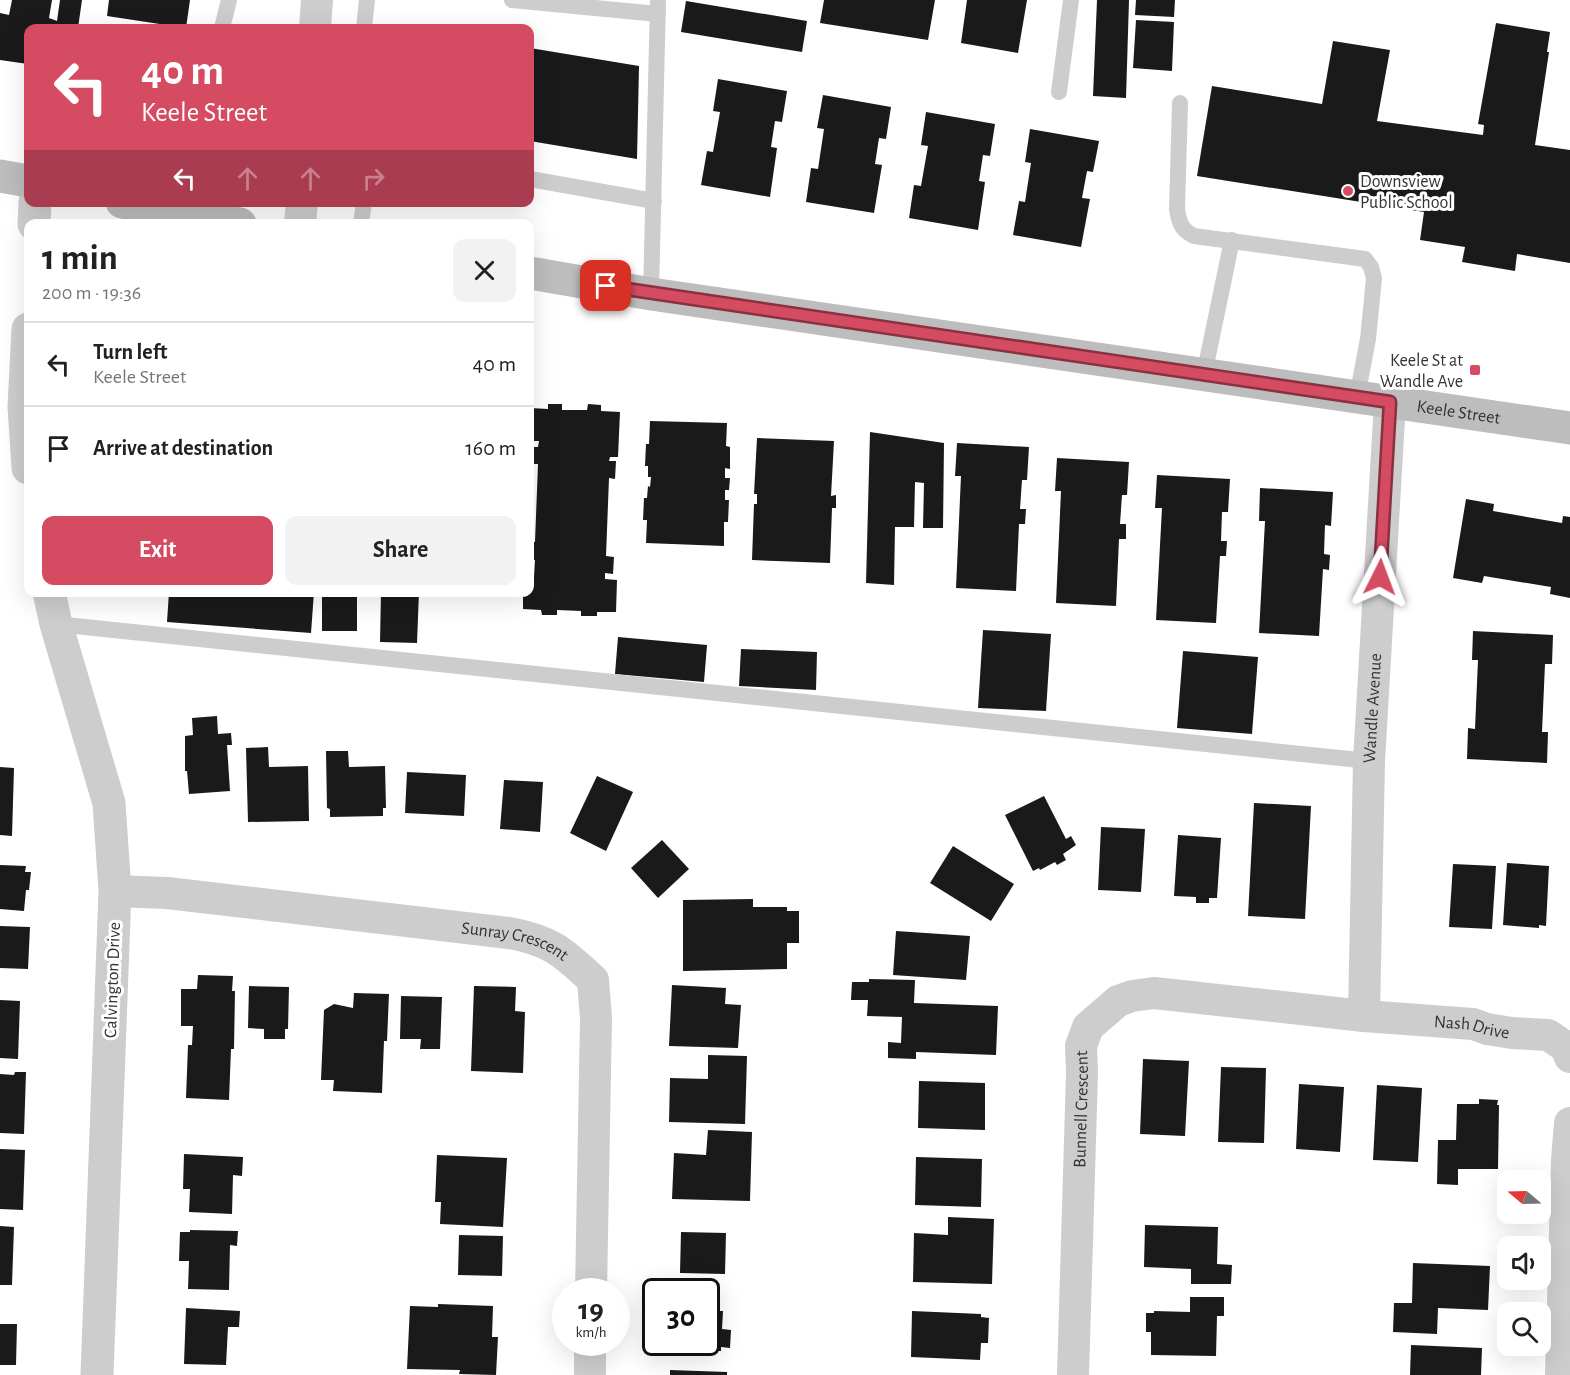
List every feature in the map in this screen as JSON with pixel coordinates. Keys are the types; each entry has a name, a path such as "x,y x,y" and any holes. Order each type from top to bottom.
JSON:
{"main road":[{"path":"0,176 24,181"},
{"path":"173,207 194,209 225,219"},
{"name":"Keele Street","path":"534,274 651,294 1570,428"}],"street":[{"path":"315,24 317,0"},
{"name":"Wandle Avenue","path":"1364,1016 1369,761 1390,402"},
{"name":"Calvington Drive","path":"53,608 109,803 115,891 97,1375"},
{"name":"Sunray Crescent","path":"115,891 167,893 509,933 535,938 565,954 593,980 596,1018 591,1278"},
{"name":"Bunnell Crescent","path":"1072,1375 1081,1046 1088,1027 1119,1001 1132,996 1154,993 1364,1016"},
{"name":"Nash Drive","path":"1364,1016 1473,1024 1512,1033 1548,1035 1566,1047 1570,1057"},
{"path":"1561,1375 1570,1123"},
{"path":"590,1356 590,1375"}],"lane":[{"path":"223,24 229,0"},
{"path":"364,24 367,0"},
{"path":"512,0 658,7 651,294"},
{"path":"1059,92 1071,0"},
{"path":"1180,103 1177,209 1179,223 1186,232 1194,236 1365,259 1371,267 1374,278 1368,339 1357,397"},
{"path":"534,179 654,201"},
{"path":"1204,375 1232,240"},
{"path":"53,608 1369,761"}],"building":[{"path":"12,0 52,0 49,18 57,21 60,0 82,0 79,24 24,24 24,63 0,60 0,13 9,15"},
{"path":"109,0 190,0 187,24 160,24 107,16"},
{"path":"824,0 935,0 928,40 820,23"},
{"path":"967,0 1027,0 1018,53 961,43"},
{"path":"1097,0 1129,0 1126,98 1093,96"},
{"path":"1136,0 1175,0 1174,17 1135,15"},
{"path":"686,1 807,21 802,52 681,32"},
{"path":"1136,20 1174,22 1172,71 1133,68"},
{"path":"1496,23 1550,32 1535,145 1570,150 1570,263 1517,254 1515,271 1462,262 1465,247 1420,240 1424,212 1197,176 1212,86 1322,104 1333,41 1390,50 1377,121 1483,135 1484,125 1478,124"},
{"path":"534,49 639,66 637,159 534,142"},
{"path":"718,79 787,91 782,122 775,121 771,147 777,148 770,197 701,185 707,151 713,152 720,112 713,111"},
{"path":"823,95 891,107 886,139 879,138 875,164 882,165 874,213 806,202 811,168 818,169 824,129 817,128"},
{"path":"926,112 995,124 990,156 983,155 979,181 985,182 978,230 909,218 914,185 921,186 928,146 921,145"},
{"path":"1030,129 1099,141 1093,172 1087,171 1082,198 1090,199 1081,247 1013,235 1019,201 1025,202 1031,163 1025,162"},
{"path":"548,404 562,404 562,410 587,410 588,404 601,405 601,411 620,412 618,457 610,457 609,461 616,461 615,479 609,478 606,556 614,557 613,574 605,573 605,579 617,580 616,612 597,612 597,616 581,616 581,611 557,610 557,615 542,615 541,610 523,609 523,597 534,597 538,464 534,464 534,447 538,447 539,441 534,441 534,408 548,409"},
{"path":"650,421 727,423 726,446 730,447 730,469 725,468 725,478 730,478 729,490 725,490 725,500 729,500 728,522 724,522 724,546 646,543 647,520 643,520 644,498 647,498 651,477 648,477 648,466 645,466"},
{"path":"870,432 944,443 943,528 923,528 924,483 915,482 914,527 895,527 894,585 866,583"},
{"path":"757,438 834,441 831,496 836,495 836,508 832,508 830,563 752,560 754,504 757,504 757,494 754,494"},
{"path":"957,443 1029,447 1027,480 1022,480 1020,509 1026,509 1025,524 1019,524 1016,591 956,588 961,476 955,476"},
{"path":"1057,458 1129,462 1127,495 1122,495 1120,524 1126,524 1126,539 1119,539 1116,606 1056,603 1061,491 1055,491"},
{"path":"1157,475 1230,479 1228,512 1222,512 1221,541 1227,541 1226,556 1220,556 1216,623 1156,620 1162,508 1155,508"},
{"path":"1260,488 1333,492 1331,526 1325,525 1324,554 1330,555 1329,570 1323,569 1319,636 1259,633 1265,521 1259,521"},
{"path":"1466,499 1494,504 1493,511 1562,523 1563,516 1570,517 1570,598 1550,594 1551,587 1484,576 1482,583 1453,578"},
{"path":"169,597 314,597 311,633 167,622"},
{"path":"322,597 357,597 357,631 322,631"},
{"path":"381,597 419,597 417,643 380,642"},
{"path":"983,630 1051,634 1046,711 978,708"},
{"path":"1473,631 1553,635 1552,664 1545,664 1542,732 1548,732 1547,763 1467,759 1468,728 1475,729 1478,660 1472,660"},
{"path":"618,637 707,645 704,682 615,674"},
{"path":"741,649 817,652 816,690 739,686"},
{"path":"1183,651 1258,657 1252,734 1177,728"},
{"path":"217,716 218,734 231,733 232,745 227,745 230,791 189,794 187,771 185,771 185,736 193,735 192,718"},
{"path":"268,747 269,767 308,766 309,821 248,822 246,748"},
{"path":"326,751 348,751 349,767 385,766 386,808 383,808 383,816 330,817 330,809 327,808"},
{"path":"0,767 14,768 12,836 0,835"},
{"path":"407,772 466,775 464,816 405,813"},
{"path":"597,776 633,792 606,851 570,833"},
{"path":"504,780 543,782 540,832 500,829"},
{"path":"1044,796 1066,839 1071,836 1076,845 1063,854 1066,860 1057,865 1055,862 1033,871 1005,815"},
{"path":"1254,803 1311,806 1305,919 1248,916"},
{"path":"1101,827 1145,829 1141,892 1098,890"},
{"path":"1178,835 1221,838 1217,898 1209,898 1209,903 1196,903 1196,897 1174,896"},
{"path":"662,840 689,869 658,898 631,868"},
{"path":"953,846 1014,884 991,921 930,883"},
{"path":"1507,863 1549,866 1546,926 1539,925 1539,928 1503,925"},
{"path":"1453,864 1496,866 1492,929 1449,927"},
{"path":"0,865 26,866 25,872 31,872 24,911 0,909"},
{"path":"753,899 753,907 787,907 787,911 799,911 799,943 787,943 787,969 683,971 683,900"},
{"path":"0,926 30,927 28,969 0,968"},
{"path":"896,931 970,936 966,980 893,975"},
{"path":"198,975 233,976 234,1049 231,1049 229,1100 186,1098 188,1045 192,1045 193,1026 181,1026 181,989 197,989"},
{"path":"869,979 915,980 914,1003 998,1006 996,1055 916,1052 916,1059 888,1058 888,1042 901,1043 902,1017 867,1016 868,1000 851,1000 852,982 869,982"},
{"path":"672,985 726,988 725,1004 741,1005 738,1048 669,1046"},
{"path":"249,986 289,987 288,1029 285,1029 285,1039 264,1039 264,1029 248,1028"},
{"path":"474,986 516,987 515,1011 525,1012 523,1073 471,1071"},
{"path":"354,993 389,994 382,1093 333,1091 334,1080 321,1080 324,1010 334,1004 353,1008"},
{"path":"401,996 442,997 440,1049 420,1049 421,1039 400,1039"},
{"path":"0,1000 20,1001 18,1059 0,1058"},
{"path":"708,1055 747,1056 745,1124 669,1122 670,1078 708,1079"},
{"path":"1143,1059 1189,1061 1185,1136 1140,1134"},
{"path":"1221,1067 1266,1068 1264,1143 1218,1142"},
{"path":"15,1072 26,1072 24,1134 0,1133 0,1074 14,1075"},
{"path":"919,1081 985,1083 985,1130 918,1128"},
{"path":"1299,1084 1344,1087 1340,1152 1296,1149"},
{"path":"1377,1085 1422,1088 1418,1162 1373,1160"},
{"path":"1479,1099 1498,1100 1498,1169 1458,1169 1458,1185 1437,1184 1438,1140 1456,1140 1457,1104 1479,1104"},
{"path":"708,1130 752,1132 750,1201 672,1199 674,1153 706,1155"},
{"path":"0,1149 25,1150 23,1210 0,1209"},
{"path":"184,1154 243,1157 242,1176 233,1175 232,1214 189,1212 190,1189 183,1189"},
{"path":"437,1155 507,1158 503,1227 440,1224 441,1202 435,1202"},
{"path":"916,1157 982,1159 981,1207 915,1205"},
{"path":"948,1217 994,1219 992,1284 913,1282 914,1233 948,1235"},
{"path":"1145,1225 1218,1227 1217,1264 1232,1265 1231,1284 1191,1284 1191,1269 1144,1267"},
{"path":"0,1226 14,1227 12,1285 0,1285"},
{"path":"190,1230 238,1231 237,1246 230,1245 229,1290 188,1289 189,1261 179,1261 180,1232 190,1232"},
{"path":"681,1232 726,1233 725,1274 680,1273"},
{"path":"459,1235 503,1236 502,1276 458,1275"},
{"path":"1413,1263 1490,1266 1488,1310 1438,1308 1437,1334 1393,1332 1394,1303 1412,1303"},
{"path":"1190,1297 1224,1297 1224,1316 1217,1316 1216,1356 1151,1355 1151,1332 1146,1332 1146,1313 1154,1313 1154,1311 1190,1312"},
{"path":"438,1304 493,1306 492,1337 498,1337 496,1375 459,1374 460,1370 407,1369 410,1306 438,1307"},
{"path":"186,1308 240,1311 239,1327 228,1327 226,1365 184,1364"},
{"path":"720,1311 723,1311 722,1329 731,1330 730,1348 721,1347 721,1351"},
{"path":"912,1311 981,1314 981,1317 989,1318 988,1343 981,1343 980,1360 911,1357"},
{"path":"0,1324 17,1324 16,1365 0,1365"},
{"path":"1411,1345 1482,1348 1481,1375 1410,1375"},
{"path":"670,1370 727,1372 727,1375 670,1375"}],"place":[{"name":"Downsview Public School","path":"1348,191"},
{"name":"Keele St at Wandle Ave","path":"1475,370"}],"route":[{"path":"606,286 1390,402 1380,577"}]}
